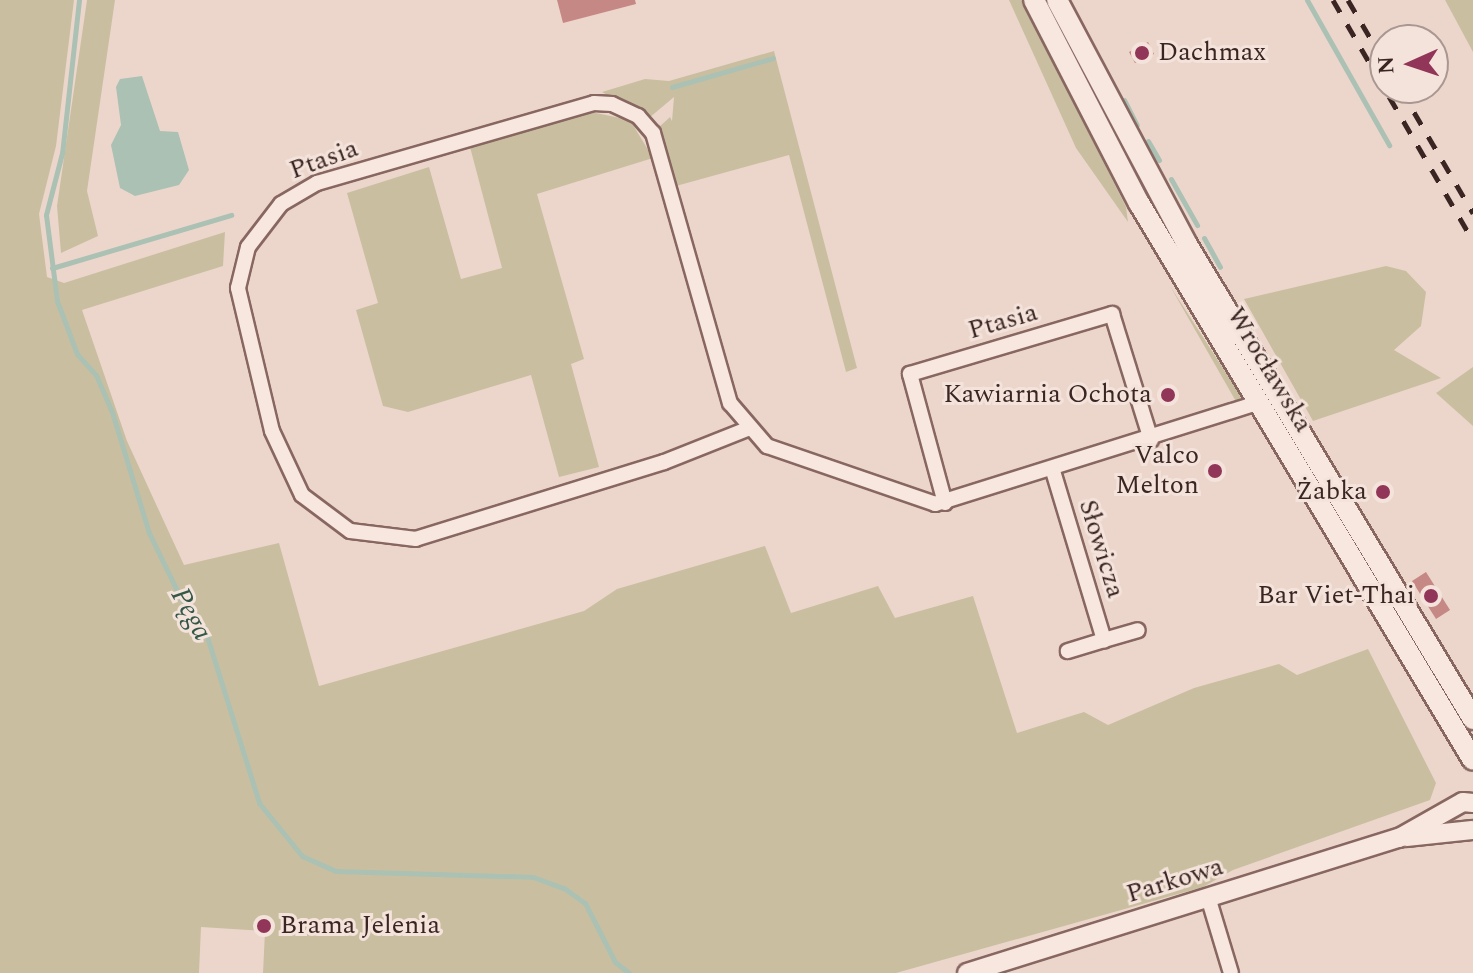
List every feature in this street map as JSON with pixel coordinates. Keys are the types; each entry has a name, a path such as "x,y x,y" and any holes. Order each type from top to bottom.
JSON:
{"main road":[{"name":"Wrocławska","path":"1034,0 1098,131 1473,760"},
{"name":"Wrocławska","path":"1057,0 1186,243 1473,719"}],"street":[{"name":"Ptasia","path":"747,429 664,462 416,539 350,531 302,495 272,431 238,288 248,247 281,204 317,183 594,103 627,109 653,133 730,403 747,429 767,446 926,502 945,503 1151,440 1258,403"},
{"name":"Ptasia","path":"945,503 910,374 1112,314 1151,440"},
{"name":"Słowicza","path":"1053,471 1104,640"},
{"name":"Słowicza","path":"1068,651 1138,630"},
{"name":"Parkowa","path":"1399,838 1463,802 1473,803"},
{"name":"Parkowa","path":"967,973 1399,838 1473,830"},
{"path":"1208,897 1231,973"}],"shaded area":[{"path":"0,0 74,0 56,146 39,214 47,277 64,283 225,232 223,266 82,310 127,441 184,565 279,543 319,686 584,611 617,589 765,546 791,613 878,586 895,618 973,596 1017,733 1084,712 1108,725 1194,688 1279,664 1297,675 1368,649 1436,783 1430,800 1233,870 1203,887 896,973 263,973 265,931 201,927 199,973 0,973"},
{"path":"87,0 115,0 87,191 98,236 61,253 57,206"},
{"path":"1009,0 1022,0 1126,207 1128,222 1076,148"},
{"path":"1445,0 1473,0 1473,52"},
{"path":"774,51 857,368 846,372 789,155 676,186 658,128 670,117 672,121 674,97 649,118 602,92 645,79 669,81"},
{"path":"142,76 160,131 178,132 189,170 179,185 135,196 120,188 111,145 121,125 116,87 120,79"},
{"path":"591,112 630,120 653,158 537,194 584,359 571,364 599,467 559,477 531,375 408,412 383,406 356,310 378,303 347,193 429,167 461,279 502,268 470,147"},
{"path":"1386,266 1406,271 1426,292 1421,326 1394,350 1441,378 1313,421 1244,299"},
{"path":"1170,286 1241,396 1238,405"},
{"path":"1473,367 1473,426 1436,393"}],"building":[{"path":"557,0 635,0 636,4 563,23"},
{"name":"Dachmax","path":"1148,42 1154,54 1135,63 1129,52"},
{"name":"Bar Viet-Thai","path":"1426,572 1450,610 1436,619 1412,581"}],"waterway":[{"name":"Pęga","path":"79,0 62,153 46,215 57,301 77,354 96,375 112,412 149,533 181,599 204,627 259,803 302,856 335,871 533,877 564,888 585,903 615,962 629,973"},
{"path":"1307,0 1389,145"},
{"path":"672,87 773,58"},
{"path":"1124,100 1137,125"},
{"path":"1148,141 1159,160"},
{"path":"1171,179 1197,225"},
{"path":"52,268 231,215"},
{"path":"1204,238 1220,267"}],"railway":[{"path":"1333,0 1473,241"},
{"path":"1348,0 1369,36"},
{"path":"1409,104 1473,213"}],"place":[{"name":"Dachmax","path":"1142,53"},
{"name":"Kawiarnia Ochota","path":"1168,395"},
{"name":"Valco Melton","path":"1215,471"},
{"name":"Żabka","path":"1383,492"},
{"name":"Bar Viet-Thai","path":"1431,596"},
{"name":"Brama Jelenia","path":"264,926"}]}
